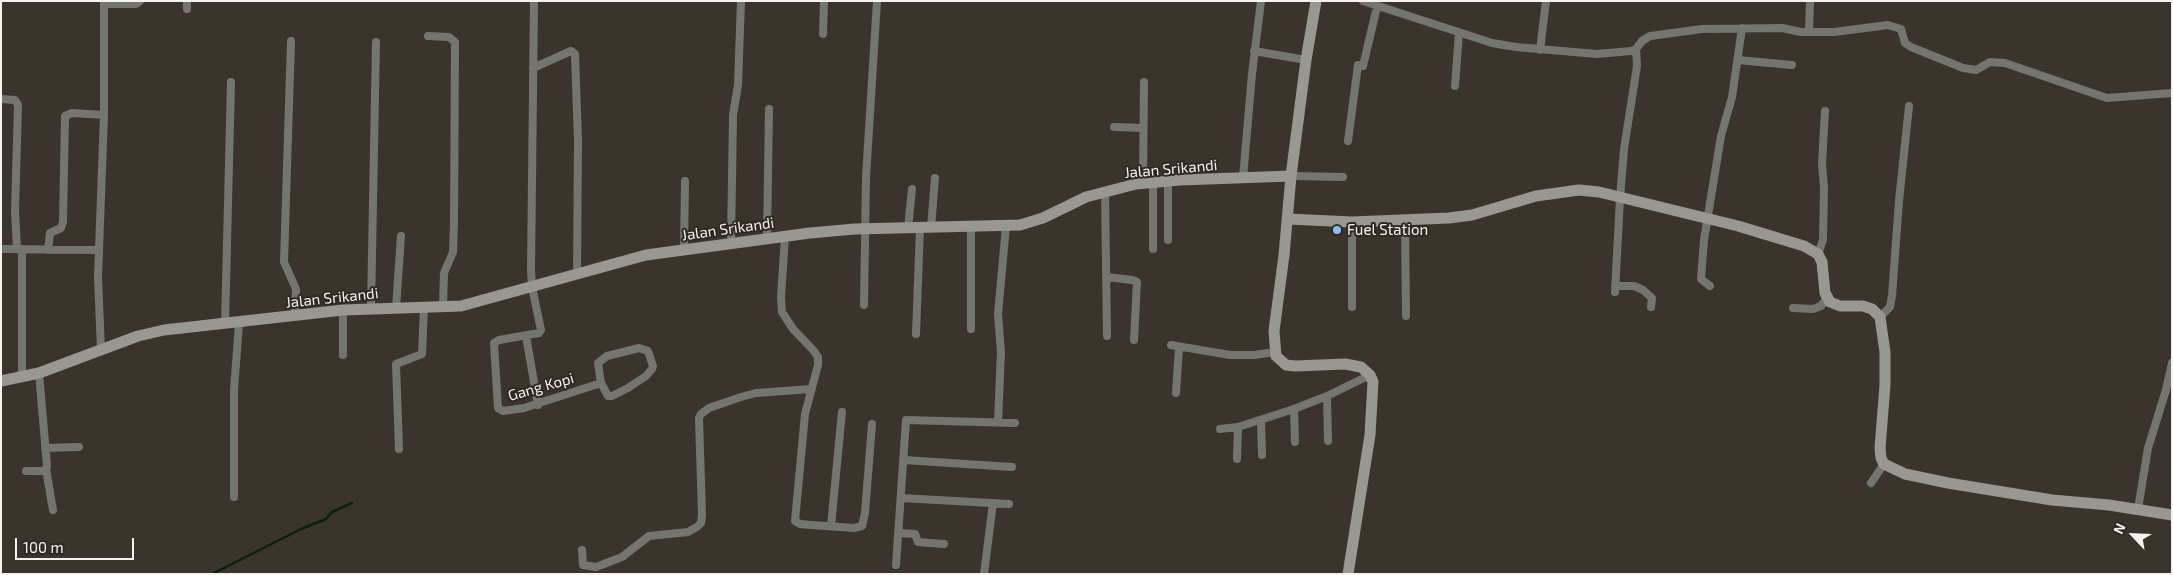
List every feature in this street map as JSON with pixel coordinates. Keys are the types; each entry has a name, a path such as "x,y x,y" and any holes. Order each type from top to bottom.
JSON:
{"street":[{"path":"101,350 99,250 104,115 104,3 136,4 140,1"},
{"path":"534,1 532,286 541,330 539,333 526,336 538,404"},
{"path":"731,244 733,115 738,85 740,1"},
{"path":"823,34 824,1"},
{"path":"864,305 866,177 876,1"},
{"path":"1243,178 1254,51 1261,1"},
{"path":"1316,1 1306,60 1291,176 1288,219 1274,331 1275,352 1278,359 1286,364 1304,366 1345,364 1361,367 1370,375 1374,388 1370,435 1348,574"},
{"path":"1363,1 1377,7 1419,18 1459,33 1505,46 1597,54 1636,49 1642,41 1650,36 1712,28 1782,28 1810,32 1834,32 1888,25 1901,30 1905,43 1911,47 1964,68 1976,70 1990,62 2000,62 2107,98 2172,93"},
{"path":"1390,10 1392,1"},
{"path":"1540,50 1546,1"},
{"path":"1810,1 1810,32"},
{"path":"1348,141 1358,66 1363,66 1377,7"},
{"path":"1710,286 1702,281 1700,276 1706,219 1721,136 1732,97 1742,28"},
{"path":"1455,86 1459,33"},
{"path":"428,36 449,37 454,42 453,252 444,273 443,307"},
{"path":"291,41 284,262 296,289 295,316"},
{"path":"371,308 376,42"},
{"path":"1636,49 1637,66 1624,149 1615,289 1634,286 1643,290 1652,298 1651,307"},
{"path":"533,68 571,51 575,54 578,140 577,275"},
{"path":"1254,51 1306,60"},
{"path":"1738,60 1792,65"},
{"path":"225,324 231,82"},
{"path":"1144,82 1143,128 1153,249"},
{"path":"1,99 15,100 18,105 15,211 20,249 22,377"},
{"path":"1880,318 1890,307 1892,296 1909,106"},
{"path":"767,239 769,109"},
{"path":"1818,254 1823,244 1824,233 1822,164 1825,111"},
{"path":"48,250 50,233 61,228 63,222 65,116 72,113 104,115"},
{"path":"1114,127 1143,128"},
{"path":"1291,176 1343,177"},
{"name":"Jalan Srikandi","path":"1,381 39,373 138,336 164,330 343,310 443,307 473,304 632,258 785,236 866,229 1027,224 1105,191 1148,183 1291,176"},
{"path":"916,334 926,228 935,178"},
{"path":"684,250 685,181"},
{"path":"1168,181 1168,240"},
{"path":"908,228 912,189"},
{"path":"1105,191 1107,336"},
{"path":"1288,219 1352,222 1472,215 1536,196 1563,191 1599,192 1804,246 1818,254 1822,262 1825,292 1827,298 1834,305 1872,309 1880,318 1885,352 1885,385 1880,448 1884,464 1905,474 1948,483 2052,500 2172,514"},
{"path":"1405,220 1406,316"},
{"path":"1352,222 1352,307"},
{"path":"998,422 1001,352 998,314 1006,226"},
{"path":"971,227 971,329"},
{"path":"396,308 401,236"},
{"path":"785,236 780,305 785,319 807,342 818,357 816,378 811,389 805,414 795,521 800,524 854,528 862,526 865,514 872,424"},
{"path":"1,249 99,250"},
{"path":"1107,277 1137,282 1134,340"},
{"path":"1793,308 1817,308 1827,298"},
{"path":"399,449 396,364 422,354 424,307"},
{"path":"343,310 344,355"},
{"path":"234,497 235,387 240,323"},
{"name":"Gang Kopi","path":"526,336 499,340 494,343 498,408 503,411 514,410 601,383"},
{"path":"1176,393 1175,346 1230,354 1254,355 1275,352"},
{"path":"639,348 648,351 653,366 646,376 612,396 606,394 601,383 598,367 600,360 639,348"},
{"path":"2138,509 2148,448 2166,390 2172,363"},
{"path":"39,373 46,469 52,510"},
{"path":"1220,429 1238,427 1294,409 1327,396 1370,375"},
{"path":"582,550 583,565 596,567 622,557 649,536 688,532 697,528 701,523 702,515 699,418 701,414 709,408 748,395 811,389"},
{"path":"1327,396 1328,441"},
{"path":"1294,409 1295,442"},
{"path":"831,526 842,412"},
{"path":"896,565 906,420 1015,423"},
{"path":"1261,420 1262,454"},
{"path":"1238,427 1238,459"},
{"path":"45,448 79,446"},
{"path":"904,460 1012,467"},
{"path":"1870,483 1884,464"},
{"path":"26,471 46,469"},
{"path":"901,498 1009,504"},
{"path":"984,574 993,503"},
{"path":"898,533 915,534 918,542 944,544"}],"waterway":[{"path":"212,574 301,529 326,519 332,512 352,503"}],"place":[{"name":"Fuel Station","path":"1337,230"}]}
